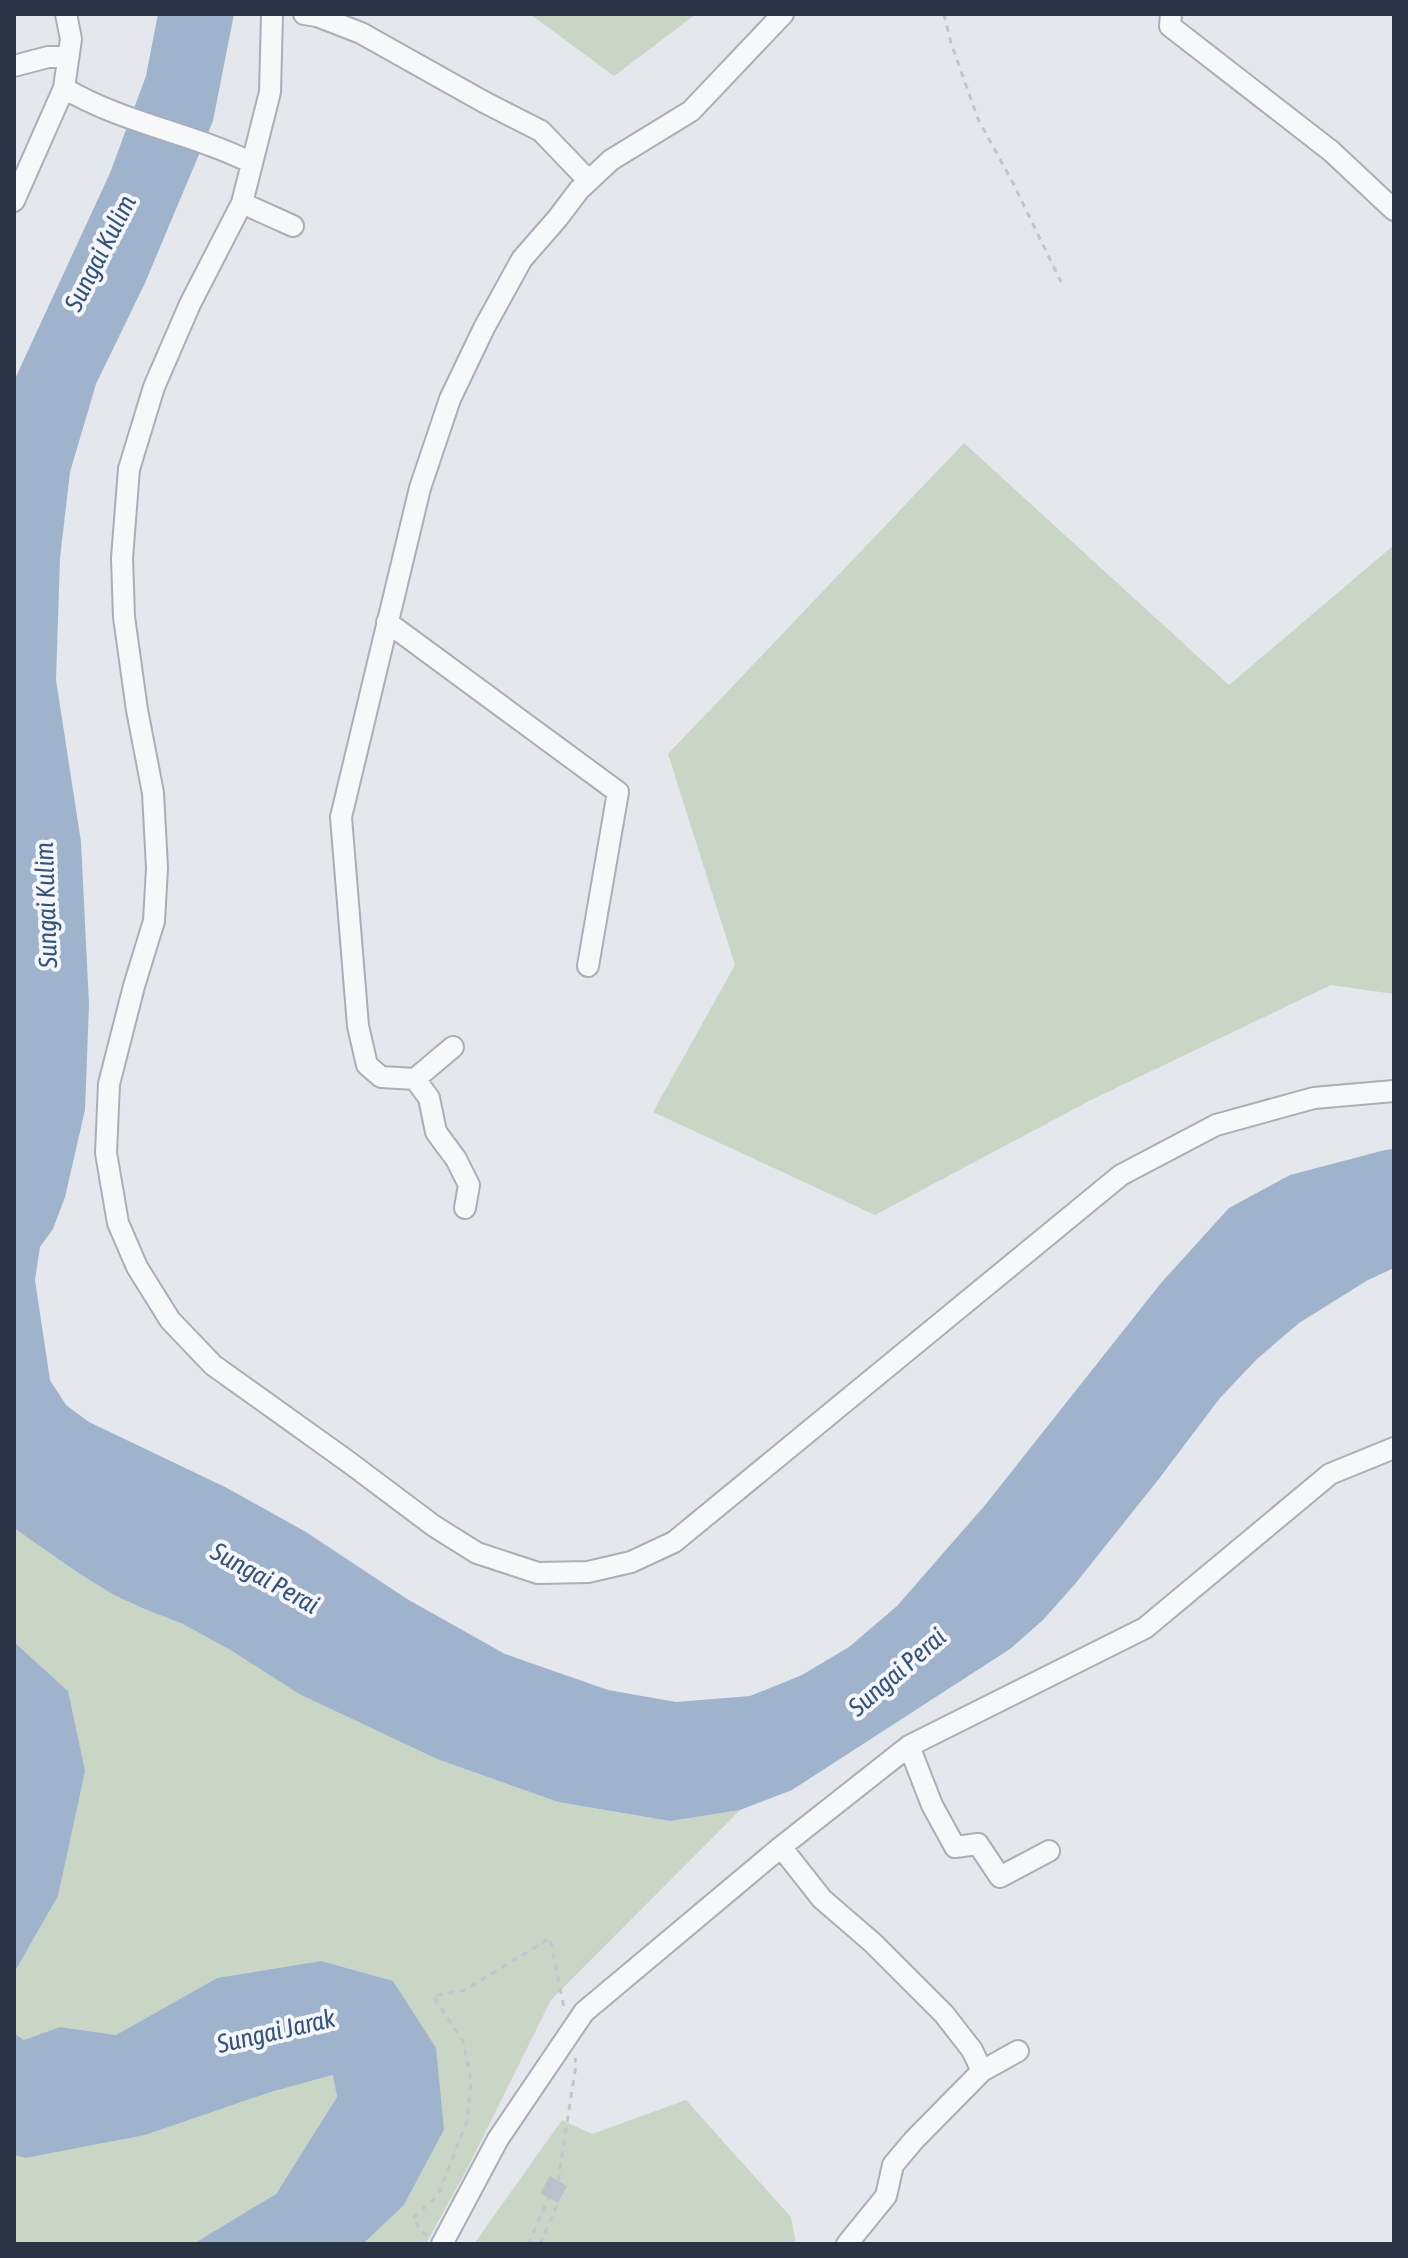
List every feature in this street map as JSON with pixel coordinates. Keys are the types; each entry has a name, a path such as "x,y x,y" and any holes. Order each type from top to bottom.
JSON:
{"street":[{"path":"14,201 64,88 71,39 66,14"},
{"path":"272,14 270,92 242,203 190,304 154,387 129,469 122,558 124,617 153,793 157,868 154,921 109,1084 106,1153 118,1223 137,1267 170,1320 213,1365 434,1526 477,1553 538,1573 588,1572 631,1562 674,1542 1121,1175 1216,1125 1314,1098 1394,1091"},
{"path":"304,14 361,33 541,131 588,180"},
{"path":"453,1047 415,1079 381,1077 367,1065 358,1026 341,817 420,488 450,399 522,259 588,180 611,160 691,111 783,14"},
{"path":"1171,14 1170,26 1331,151 1394,210"},
{"path":"14,66 48,57 68,57"},
{"path":"64,88 87,102 226,150 252,163"},
{"path":"242,203 293,226"},
{"path":"387,622 618,792 588,966"},
{"path":"415,1079 429,1098 436,1132 456,1159 469,1185 465,1208"},
{"path":"442,2244 498,2139 584,2012 781,1847 909,1746 1145,1628 1330,1474 1394,1448"},
{"path":"909,1746 932,1805 955,1847 978,1844 1000,1877 1049,1851"},
{"path":"781,1847 822,1899 873,1943 944,2014 972,2050 982,2071"},
{"path":"847,2244 886,2196 893,2165 914,2140 982,2071 1018,2051"}],"path":[{"path":"944,14 978,119 1061,282"},
{"path":"434,2244 412,2219 438,2195 467,2121 471,2080 463,2041 433,1996 465,1990 550,1938 576,2065 558,2181"},
{"path":"528,2244 549,2197"},
{"path":"540,2244 558,2203"}],"green space":[{"path":"530,14 696,14 614,76"},
{"path":"964,443 1229,685 1394,545 1394,994 1331,985 1091,1100 875,1215 653,1112 735,965 668,754"},
{"path":"14,1528 114,1595 183,1624 299,1694 437,1759 558,1802 669,1821 740,1810 551,2000 426,2244 363,2244 404,2205 444,2130 217,1978 116,2035 61,2027 24,2040 14,2033 14,1973 58,1896 68,1691 14,1642"},
{"path":"334,2075 337,2097 276,2194 193,2244 14,2244 14,2155 26,2158 144,2135 271,2092"},
{"path":"686,2100 791,2217 796,2244 474,2244 562,2120 592,2134"}],"water":[{"path":"158,14 234,14 213,121 145,283 96,384 70,472 60,558 56,680 81,842 89,1004 85,1110 65,1197 53,1229 40,1247 35,1280 50,1380 66,1405 89,1422 227,1488 306,1532 407,1599 505,1654 608,1690 676,1702 750,1696 802,1675 849,1647 897,1606 986,1504 1161,1283 1229,1208 1290,1175 1394,1149 1394,1268 1368,1280 1299,1323 1257,1359 1220,1398 1075,1584 1043,1620 1010,1649 792,1790 740,1810 670,1821 558,1802 437,1759 299,1694 183,1624 114,1595 14,1528 14,381 110,173 146,76"},
{"path":"14,1642 68,1691 85,1771 58,1896 14,1973"},
{"name":"Sungai Jarak","path":"321,1961 393,1981 436,2048 444,2130 404,2205 363,2244 193,2244 276,2194 337,2097 333,2075 271,2092 145,2135 26,2158 14,2155 14,2033 24,2040 60,2027 116,2035 217,1978"}],"building":[{"path":"550,2176 567,2186 558,2203 540,2193"}],"water label":[{"name":"Sungai Kulim","path":"100,253"},
{"name":"Sungai Kulim","path":"46,905"},
{"name":"Sungai Perai","path":"265,1578"},
{"name":"Sungai Perai","path":"897,1672"}]}
